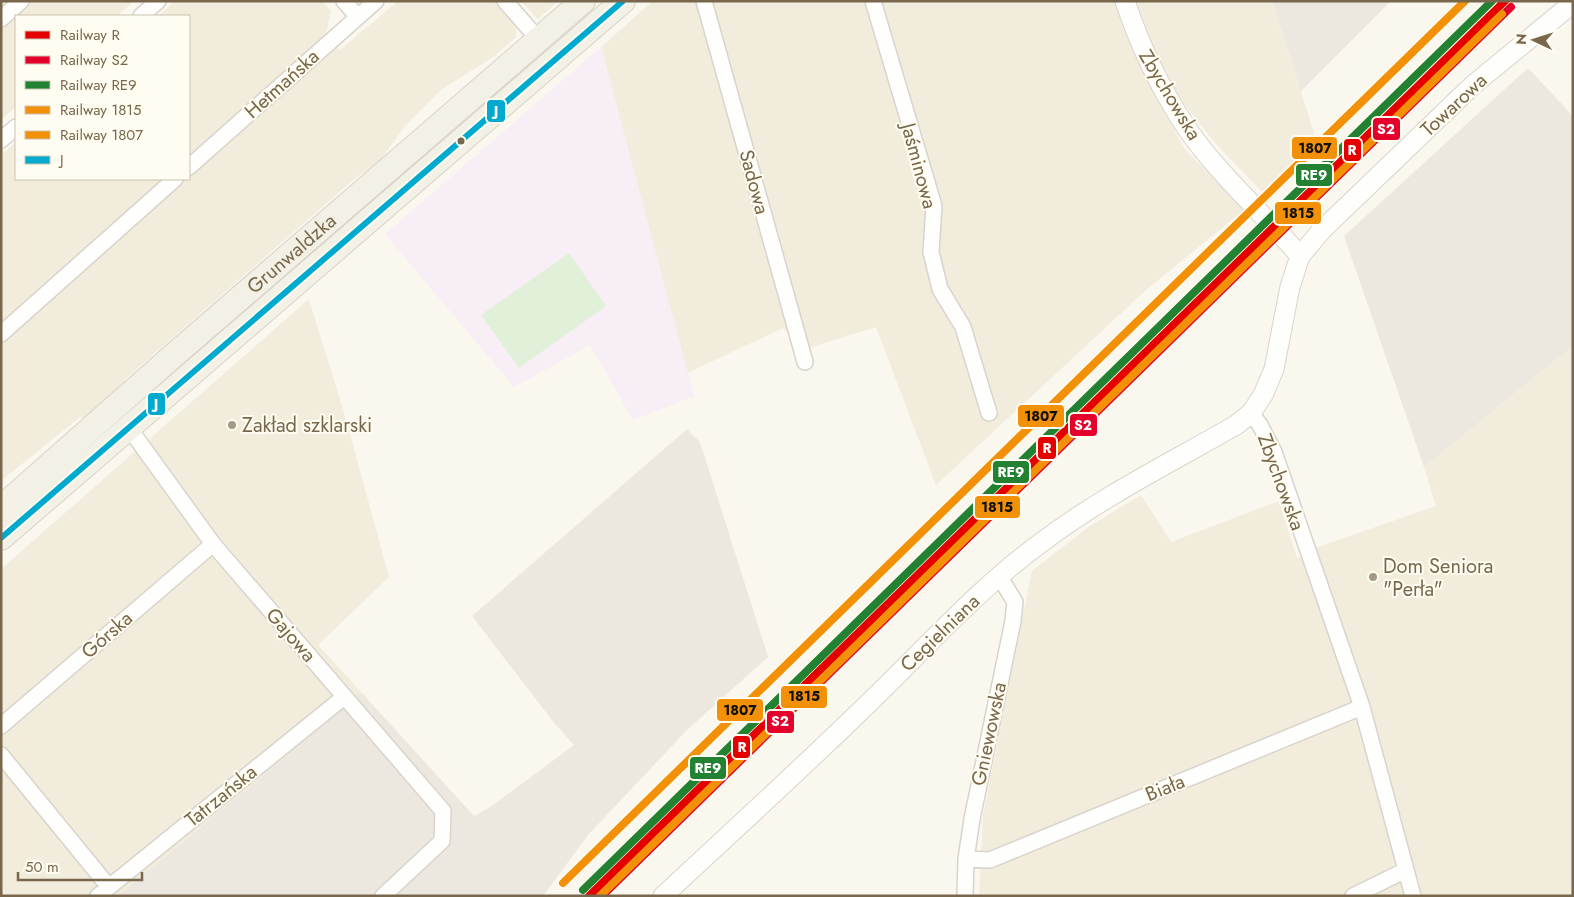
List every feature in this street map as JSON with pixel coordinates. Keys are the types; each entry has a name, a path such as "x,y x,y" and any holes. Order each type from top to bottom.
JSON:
{"main road":[{"name":"Grunwaldzka","path":"1,508 181,349 584,1"},
{"name":"Grunwaldzka","path":"1,538 622,1"}],"street":[{"path":"1,19 21,1"},
{"path":"142,15 158,1"},
{"path":"344,1 358,17"},
{"name":"Hetmańska","path":"190,166 376,1"},
{"path":"505,1 539,40"},
{"name":"Sadowa","path":"704,1 805,362"},
{"name":"Jaśminowa","path":"873,1 934,206 931,252 940,289 963,327 989,413"},
{"name":"Zbychowska","path":"1125,1 1139,44 1158,81 1187,128 1211,158 1300,256 1290,287 1274,370 1262,395 1250,412 1260,425 1274,452 1362,706 1413,896"},
{"name":"Towarowa","path":"1300,256 1322,230 1473,85 1573,3"},
{"path":"1,140 15,127"},
{"path":"1,334 174,180"},
{"name":"Cegielniana","path":"663,896 797,773 956,615 999,576 1041,542 1089,509 1236,425 1250,412"},
{"name":"Gajowa","path":"129,428 213,544 444,811 442,841 383,896"},
{"name":"Górska","path":"1,726 213,544"},
{"name":"Gniewowska","path":"965,896 966,859 972,819 1014,620 1015,602 999,576"},
{"name":"Tatrzańska","path":"104,891 344,697"},
{"name":"Biała","path":"966,859 990,860 1362,706"},
{"path":"1,754 104,891"},
{"path":"1353,896 1406,870"}],"shaded area":[{"path":"1,1 134,1 118,15 15,15 15,108 1,120"},
{"path":"175,1 322,1 331,11 326,34 340,50 398,1 494,1 516,28 516,37 493,57 441,90 405,126 379,162 358,176 124,380 125,382 83,419 80,417 1,481 1,155 15,143 15,180 190,180 190,15 159,15"},
{"path":"521,1 558,1 538,19"},
{"path":"653,1 1116,1 1135,53 1184,148 1244,210 1146,290 936,485 876,327 805,349 783,328 687,373 601,47"},
{"path":"1137,1 1272,1 1318,145 1310,158 1269,199 1216,144 1185,105 1152,53"},
{"path":"1272,1 1391,1 1301,91"},
{"path":"601,47 694,396 633,420 590,345 514,387 385,234"},
{"path":"1528,68 1573,116 1573,346 1424,467 1344,236"},
{"path":"309,299 345,416 389,577 318,645 362,693 118,896 1,896 1,569"},
{"path":"1573,346 1573,896 979,896 983,815 1032,571 1087,528 1141,495 1171,542 1279,501 1297,558 1321,546 1436,506 1424,467"},
{"path":"687,429 700,442 768,657 687,730 588,835 543,896 118,896 362,693 474,816 489,808 574,745 555,724 472,616"}],"green space":[{"path":"569,253 606,306 519,368 481,315"}],"rail line":[{"name":"1807","path":"563,883 1465,1"},
{"name":"RE9","path":"583,890 1492,1"},
{"name":"R","path":"589,896 1505,1"},
{"name":"S2","path":"602,896 1511,7"},
{"name":"1815","path":"600,896 1502,14"}],"transit line":[{"name":"J","path":"1,538 623,1"}],"place":[{"name":"Zakład szklarski","path":"232,425"},
{"name":"Dom Seniora \"Perła\"","path":"1373,577"}]}
